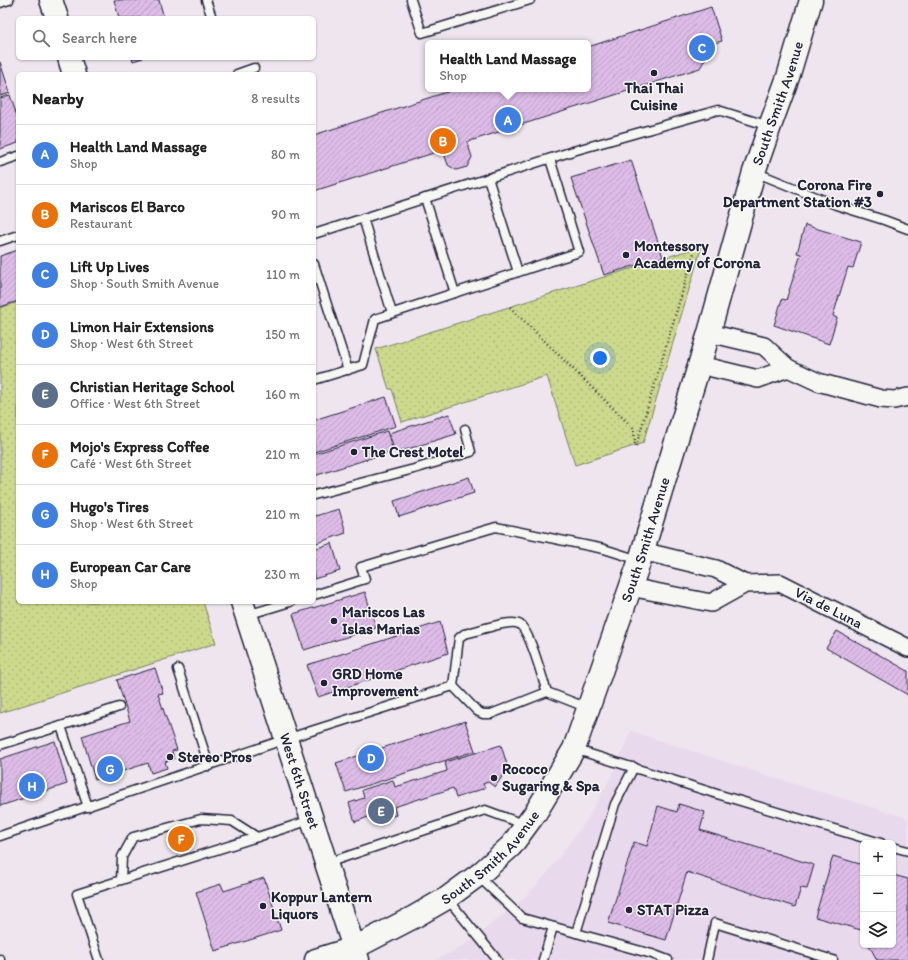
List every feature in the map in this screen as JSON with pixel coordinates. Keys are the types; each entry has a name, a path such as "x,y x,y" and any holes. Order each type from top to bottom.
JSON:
{"main road":[{"path":"51,0 56,16"},
{"name":"South Smith Avenue","path":"316,960 356,954 446,898 477,876 511,846 536,812 574,748 641,555 700,365 754,172 788,77 811,0"},
{"path":"70,60 73,72"},
{"name":"West 6th Street","path":"244,609 356,954"}],"street":[{"path":"709,333 764,346 788,368 818,382 881,399 894,400 908,397"},
{"path":"700,365 758,379 788,368"},
{"path":"641,555 716,568 745,584"},
{"name":"Via de Luna","path":"630,587 711,603 745,584 780,583 908,648"}],"lane":[{"path":"0,3 9,0"},
{"path":"206,0 211,16"},
{"path":"411,0 422,33 530,0"},
{"path":"243,72 254,68"},
{"path":"316,233 488,178 718,110 770,126"},
{"path":"0,162 16,157"},
{"path":"316,379 363,365 375,319 579,252 550,159"},
{"path":"754,172 836,205 908,229"},
{"path":"488,178 518,272"},
{"path":"425,198 455,293"},
{"path":"363,218 392,313"},
{"path":"0,241 16,236"},
{"path":"316,270 348,370"},
{"path":"316,494 471,452 465,429"},
{"path":"316,594 365,579 361,567 496,527 641,555"},
{"path":"244,609 277,604"},
{"path":"453,686 459,638 464,634 509,622 518,623 530,639 547,692"},
{"path":"178,669 210,766"},
{"path":"453,686 477,711 483,714 491,714 547,692 588,708"},
{"path":"0,836 286,739 453,686"},
{"path":"0,745 119,707"},
{"path":"61,726 88,807"},
{"path":"574,748 717,794 871,840"},
{"path":"576,933 615,804 634,767"},
{"path":"326,863 485,810 526,825"},
{"path":"121,880 122,857 133,837 201,819 232,821 257,837"},
{"path":"98,960 77,894 312,819"},
{"path":"896,847 908,851"},
{"path":"477,876 522,918 576,933 651,957 668,960"},
{"path":"446,898 496,960"},
{"path":"708,960 715,923 833,960"},
{"path":"543,960 553,927"}],"path":[{"path":"510,307 634,429 636,446 694,253"}],"shaded area":[{"path":"631,731 781,780 908,818 908,960 436,960 466,944 523,899 544,877 587,820 611,777"}],"green space":[{"path":"702,246 643,443 575,465 547,376 402,422 392,389 389,389 376,349"},
{"path":"16,303 16,604 204,604 216,643 0,713 0,308"}],"building":[{"path":"114,0 159,0 163,16 118,16"},
{"path":"711,7 722,41 714,43 700,68 467,142 472,157 467,167 456,170 448,165 443,150 316,190 316,134 447,92 591,92 591,46"},
{"path":"0,62 10,93 0,96"},
{"path":"10,95 16,113 16,144 0,149 0,98"},
{"path":"631,160 663,257 604,275 571,178"},
{"path":"805,225 861,242 853,268 848,267 833,316 837,318 829,344 774,325 782,299 786,300 801,254 797,253"},
{"path":"16,251 16,302 0,307 0,256"},
{"path":"386,397 396,426 316,451 316,419"},
{"name":"The Crest Motel","path":"449,414 456,434 395,453 389,433"},
{"name":"The Crest Motel","path":"387,431 393,451 316,475 316,453"},
{"name":"The Crest Motel","path":"469,477 474,493 399,517 394,501"},
{"path":"339,509 346,533 316,543 316,516"},
{"path":"332,543 340,571 316,578 316,548"},
{"name":"Mariscos Las Islas Marias","path":"365,592 376,628 304,650 293,614"},
{"path":"440,622 448,653 318,697 307,665"},
{"path":"837,631 908,671 908,695 826,648"},
{"path":"155,668 163,693 158,694 177,750 172,751 174,759 165,762 167,768 151,773 148,763 95,780 82,736 130,721 117,680"},
{"path":"465,721 475,751 346,792 336,763"},
{"path":"55,741 67,784 0,806 0,759"},
{"path":"501,745 508,768 495,787 488,782 483,784 485,788 456,798 453,788 394,807 396,815 378,820 376,814 355,822 349,803 364,798 362,790 393,780 395,787 447,771 445,762"},
{"path":"679,804 705,812 700,830 814,865 807,889 801,888 795,907 687,872 666,940 608,923 634,842 647,846 658,806 677,812"},
{"path":"192,829 195,840 172,848 168,837"},
{"path":"833,856 860,864 860,930 815,917"},
{"path":"896,876 908,879 908,960 877,960 871,948 896,948"},
{"path":"264,878 281,930 215,951 196,892 221,884 224,891"}],"place":[{"name":"Lift Up Lives","path":"702,48"},
{"name":"Thai Thai Cuisine","path":"654,73"},
{"name":"Health Land Massage","path":"508,120"},
{"name":"Mariscos El Barco","path":"443,141"},
{"name":"Corona Fire Department Station #3","path":"880,194"},
{"name":"Montessory Academy of Corona","path":"626,255"},
{"name":"The Crest Motel","path":"354,452"},
{"name":"Mariscos Las Islas Marias","path":"334,621"},
{"name":"GRD Home Improvement","path":"324,683"},
{"name":"Stereo Pros","path":"170,757"},
{"name":"Limon Hair Extensions","path":"371,758"},
{"name":"Hugo's Tires","path":"110,769"},
{"name":"Rococo Sugaring & Spa","path":"494,778"},
{"name":"European Car Care","path":"32,786"},
{"name":"Christian Heritage School","path":"381,811"},
{"name":"Mojo's Express Coffee","path":"181,839"},
{"name":"Koppur Lantern Liquors","path":"263,906"},
{"name":"STAT Pizza","path":"629,910"}]}
